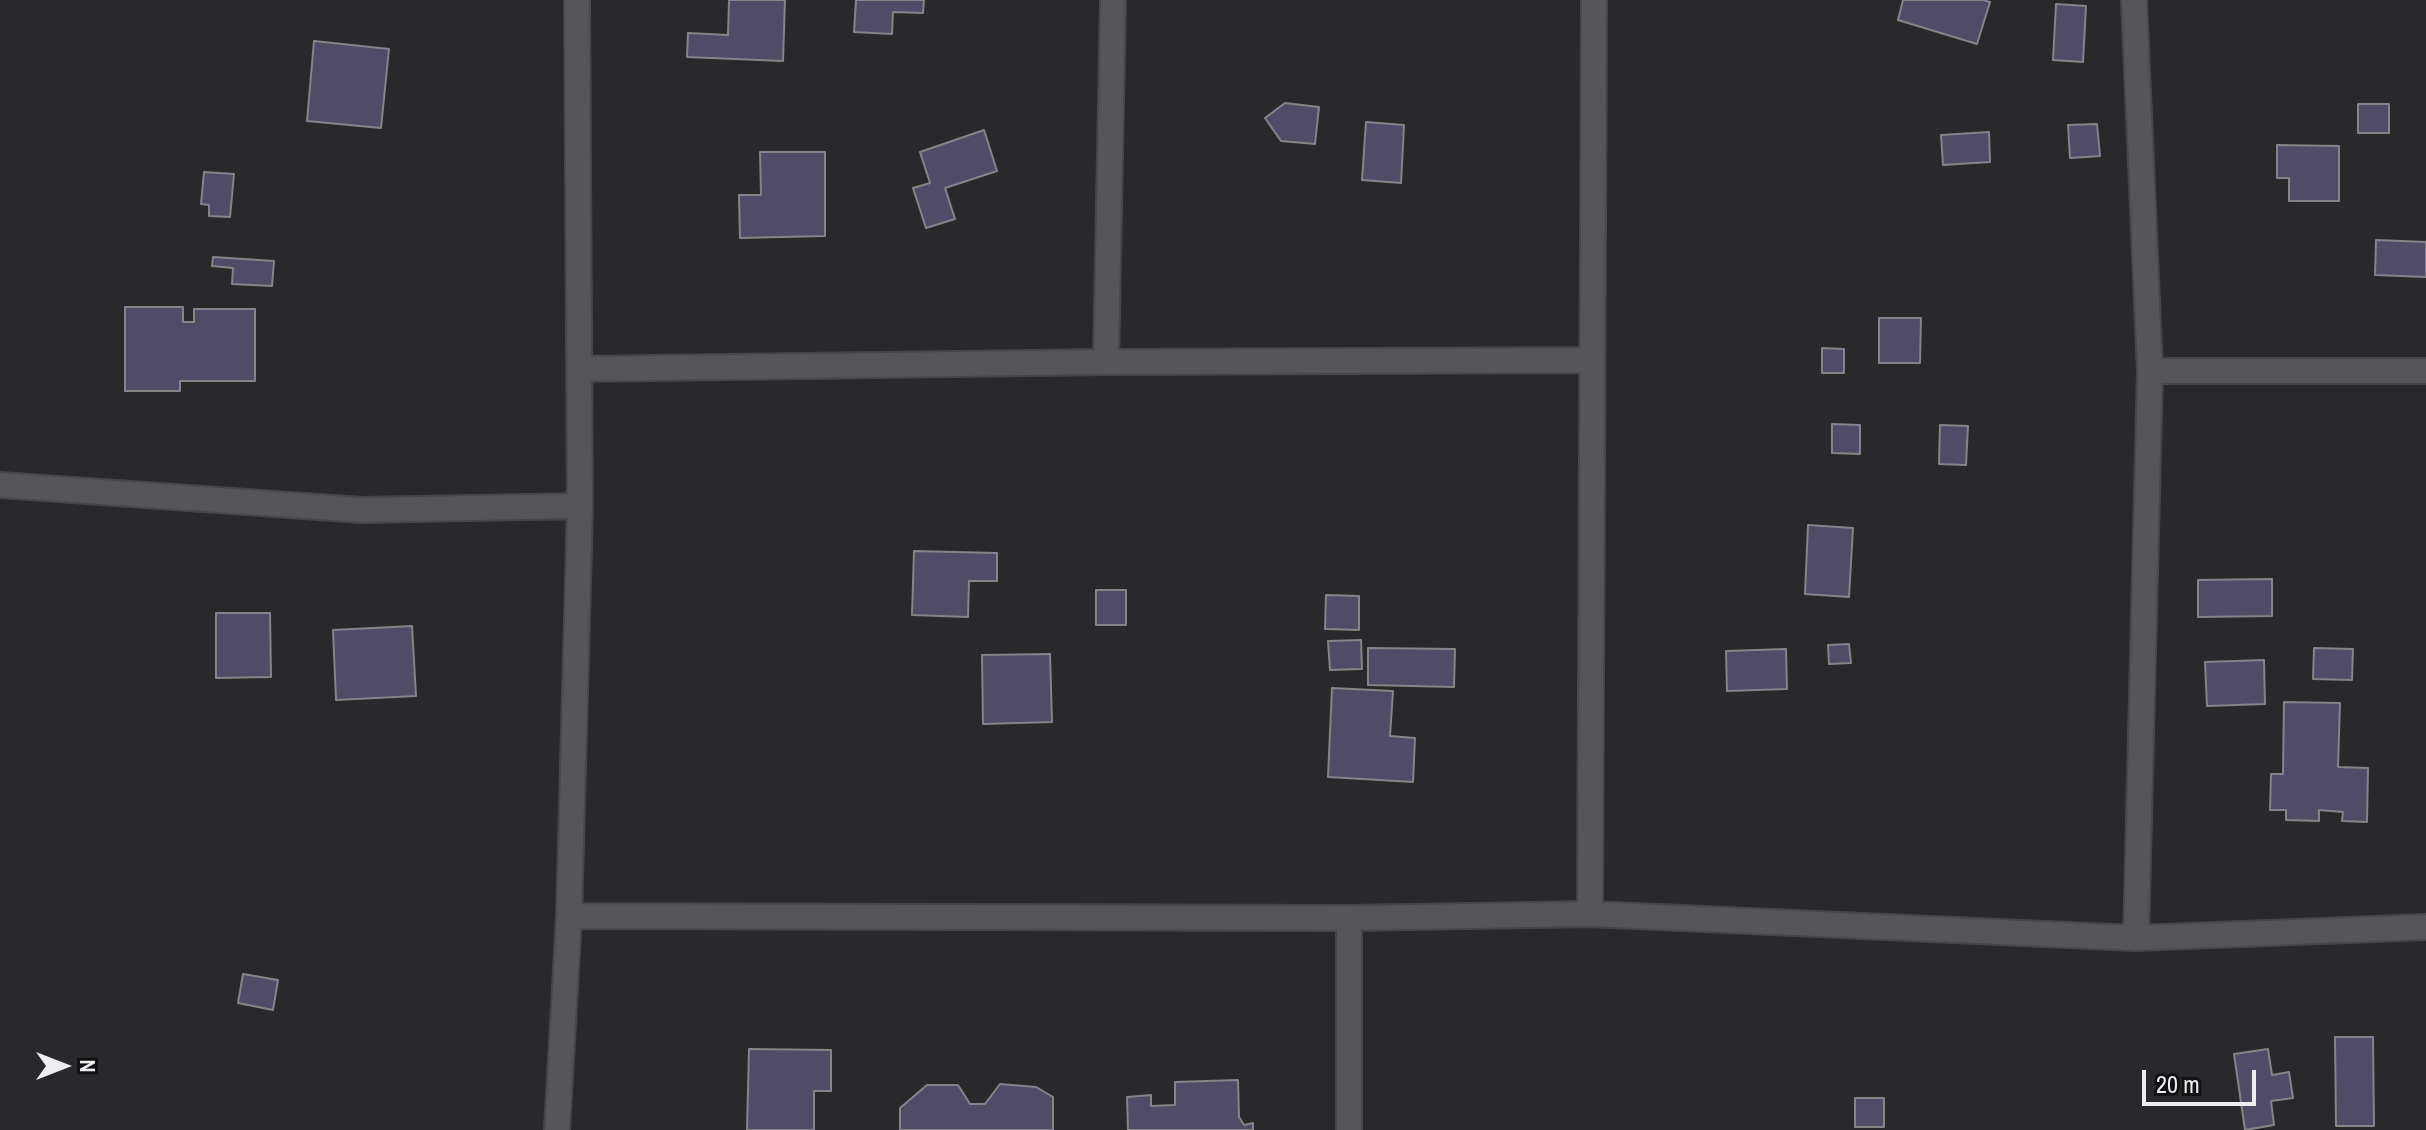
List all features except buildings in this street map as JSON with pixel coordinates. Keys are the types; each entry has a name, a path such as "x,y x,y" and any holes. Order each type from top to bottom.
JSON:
{"street":[{"path":"557,1130 569,916 580,506 577,0"},
{"path":"1106,362 1113,0"},
{"path":"1590,914 1594,0"},
{"path":"2134,0 2150,371 2136,938"},
{"path":"579,369 1592,360"},
{"path":"2150,371 2426,371"},
{"path":"0,485 362,510 580,506"},
{"path":"569,916 1349,918 1590,914 2136,938 2426,927"},
{"path":"1349,918 1349,1130"}]}
